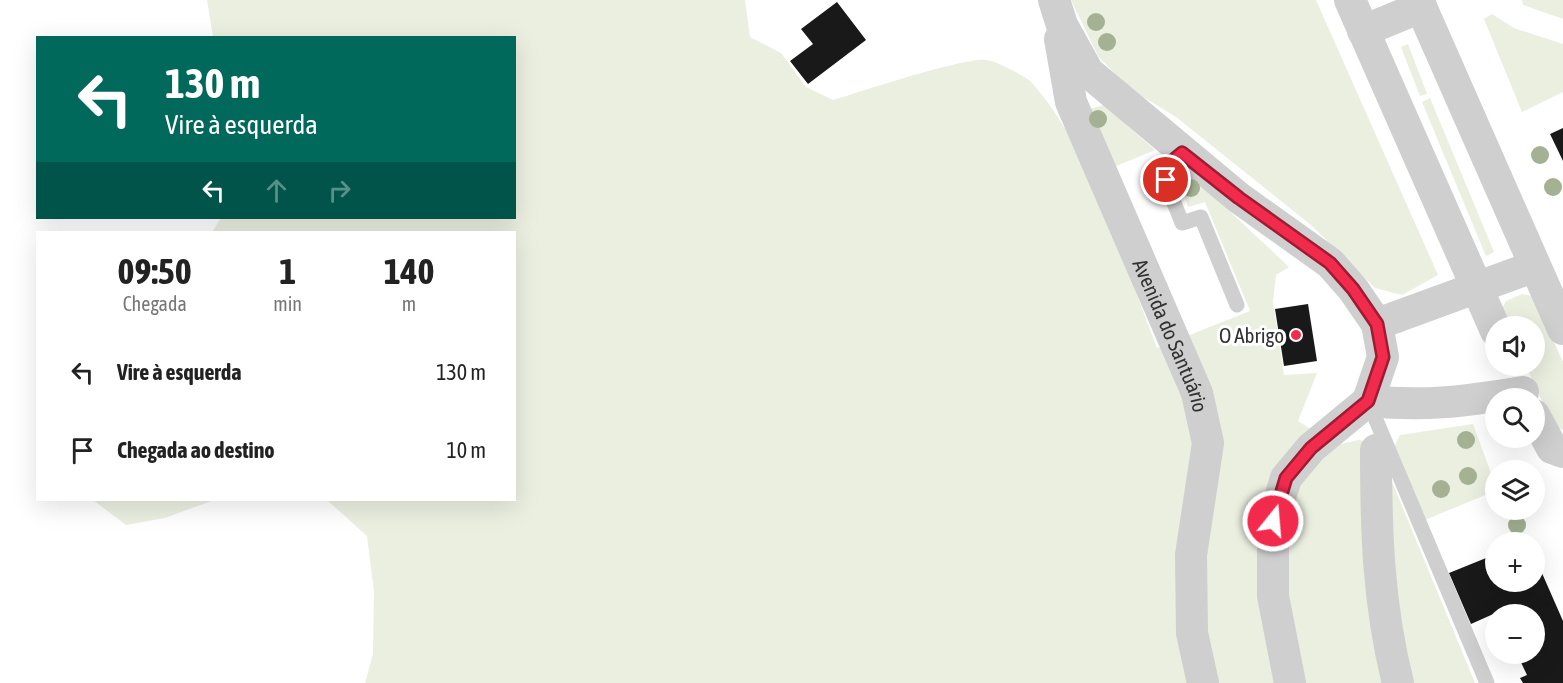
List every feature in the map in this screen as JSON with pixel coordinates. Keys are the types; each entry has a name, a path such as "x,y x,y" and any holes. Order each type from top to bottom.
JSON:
{"street":[{"name":"Avenida do Santuário","path":"1053,0 1062,26 1088,72 1182,153 1239,198 1330,263 1353,289 1377,324 1383,357 1368,401"},
{"name":"Avenida do Santuário","path":"1053,0 1071,102 1197,393 1208,443 1191,555 1192,633 1203,683"},
{"path":"1350,0 1489,316"},
{"path":"1363,31 1419,4 1533,267 1563,329"},
{"path":"1377,324 1533,267"},
{"path":"1290,683 1273,596 1273,521 1286,478 1311,448 1368,401 1413,405 1485,399"},
{"path":"1545,434 1552,448 1563,452"},
{"path":"1376,450 1377,549 1385,632 1398,683"}],"lane":[{"path":"1182,153 1170,163 1166,180 1182,223 1201,217 1237,305"},
{"path":"1368,401 1487,683"}],"shaded area":[{"path":"207,0 745,0 750,37 781,53 806,87 833,100 958,63 976,60 991,61 1017,73 1031,82 1052,108 1071,139 1119,245 1157,348 1250,311 1205,202 1188,207 1179,179 1187,171 1289,267 1276,275 1273,302 1284,375 1317,373 1298,421 1336,445 1359,440 1376,443 1475,683 365,683 373,654 374,592 367,536 328,501 516,501 516,231 213,231 220,219 516,219 516,36 213,36"},
{"path":"1071,0 1316,0 1438,275 1402,295 1375,288 1311,225 1176,117 1130,89 1098,56"},
{"path":"1522,0 1563,0 1563,19 1523,5"},
{"path":"1492,14 1514,28 1563,44 1563,92 1522,112 1484,19"},
{"path":"1408,44 1427,94 1420,96 1401,47"},
{"path":"1430,98 1494,252 1486,256 1422,102"},
{"path":"1104,105 1155,150 1109,169 1089,109"},
{"path":"1522,294 1533,296 1542,316 1503,316 1501,310 1506,301"},
{"path":"1545,322 1563,362 1563,430 1553,425 1545,408 1545,388 1536,388 1531,376 1545,376"},
{"path":"1473,424 1486,460 1485,495 1425,520 1394,447 1400,435"},
{"path":"94,501 211,501 165,518 126,525"}],"building":[{"path":"837,2 866,40 808,84 790,61 813,44 801,29"},
{"path":"1563,128 1563,161 1550,134"},
{"name":"O Abrigo","path":"1308,304 1317,361 1284,366 1275,309"},
{"path":"1485,558 1485,592 1545,592 1545,580 1563,621 1563,683 1523,683 1520,678 1527,675 1522,664 1545,664 1545,604 1485,604 1485,618 1471,624 1449,573"}],"place":[{"name":"O Abrigo","path":"1296,335"}],"route":[{"path":"1166,180 1170,163 1182,153 1239,198 1330,263 1353,289 1377,324 1383,357 1368,401 1353,416 1311,448 1286,478 1273,521"}]}
